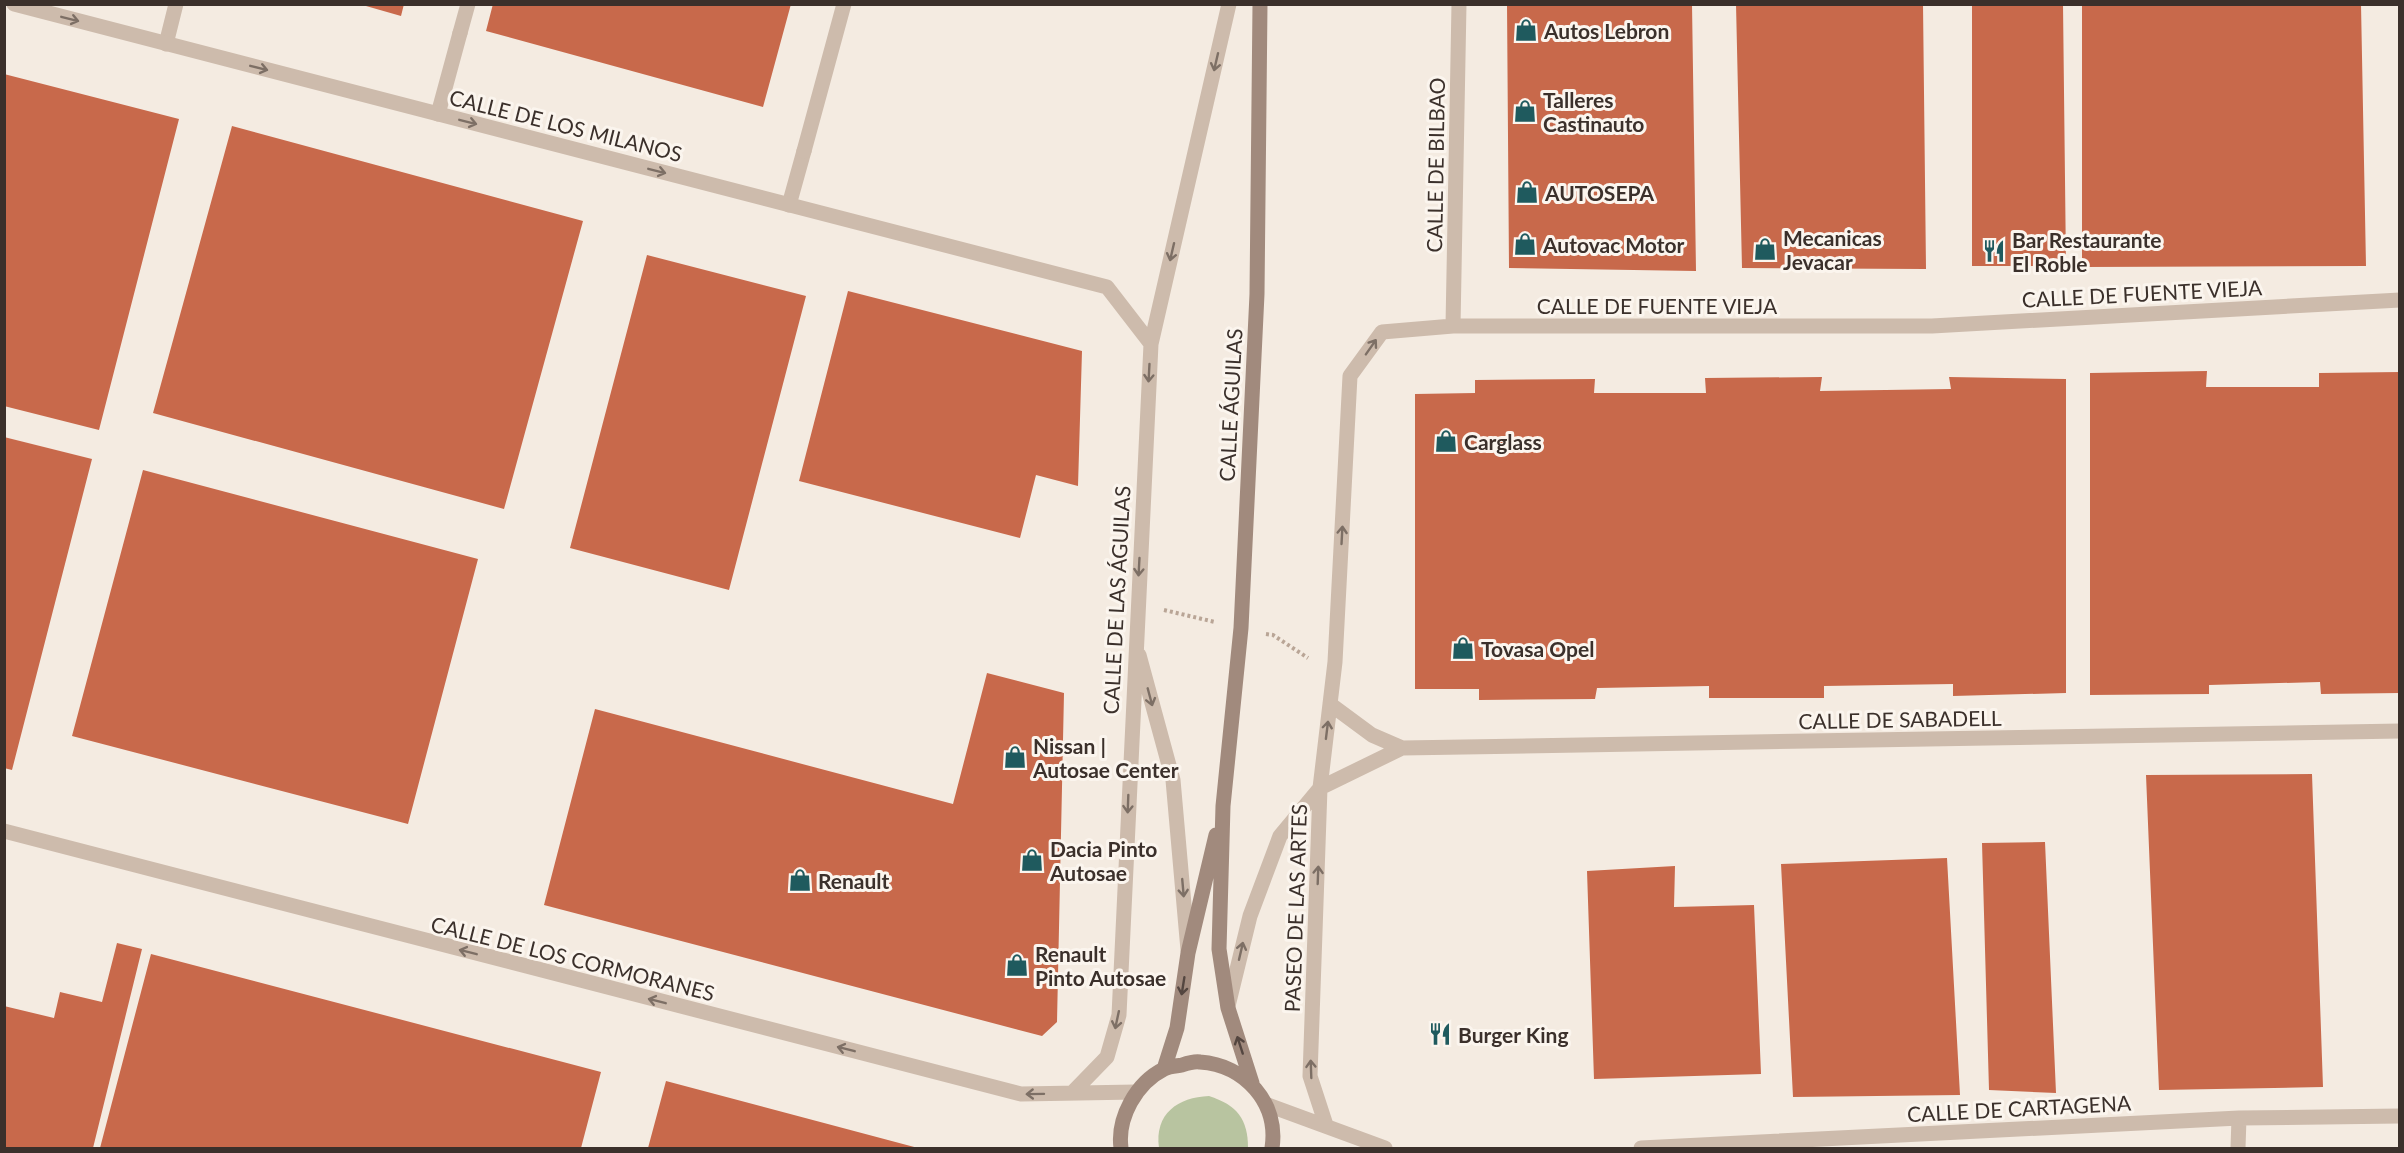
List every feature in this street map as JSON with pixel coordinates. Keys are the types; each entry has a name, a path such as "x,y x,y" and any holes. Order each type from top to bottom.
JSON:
{"main road":[{"name":"CALLE ÁGUILAS","path":"1223,806 1241,628 1257,294 1260,4"},
{"path":"1164,1069 1176,1028 1188,953 1223,806"},
{"path":"1223,806 1219,949 1228,1008 1252,1083 1268,1105 1275,1133 1272,1149"},
{"path":"1121,1149 1123,1118 1136,1092 1164,1069 1198,1061 1225,1066 1252,1083"}],"street":[{"name":"CALLE DE LOS MILANOS","path":"14,4 1107,287 1151,344"},
{"path":"166,44 176,4"},
{"path":"438,114 468,4"},
{"path":"789,205 844,4"},
{"name":"CALLE DE LAS ÁGUILAS","path":"1072,1093 1107,1057 1119,1015 1135,640 1151,344 1229,4"},
{"name":"CALLE DE BILBAO","path":"1453,326 1459,4"},
{"name":"CALLE DE FUENTE VIEJA","path":"1320,788 1335,662 1350,376 1382,332 1453,326 1932,326 2400,300"},
{"path":"1135,640 1173,780 1188,953"},
{"name":"CALLE DE SABADELL","path":"1330,704 1372,735 1402,748 2400,731"},
{"name":"CALLE DE SABADELL","path":"1320,788 1402,748"},
{"name":"PASEO DE LAS ARTES","path":"1228,1008 1250,916 1280,836 1320,788"},
{"name":"PASEO DE LAS ARTES","path":"1320,788 1310,1076 1326,1125"},
{"name":"CALLE DE LOS CORMORANES","path":"4,831 1021,1094 1136,1092"},
{"path":"1268,1105 1326,1125 1384,1149"},
{"name":"CALLE DE CARTAGENA","path":"1641,1149 2239,1118 2400,1116"},
{"path":"2238,1149 2239,1118"}],"path":[{"path":"1137,604 1273,635 1314,662 1335,662"}],"green space":[{"path":"1209,1096 1227,1104 1239,1114 1246,1129 1248,1148 1159,1148 1160,1126 1170,1110 1187,1100"}],"building":[{"path":"359,4 404,4 401,16"},
{"path":"493,4 791,4 763,107 486,31"},
{"path":"1507,4 1692,4 1696,271 1509,268"},
{"path":"1736,4 1923,4 1926,269 1742,268"},
{"path":"1972,4 2063,4 2066,266 1972,266"},
{"path":"2082,4 2361,4 2366,266 2082,267"},
{"path":"4,74 179,119 99,430 4,406"},
{"path":"232,126 583,221 504,509 153,413"},
{"path":"647,255 806,296 729,590 570,548"},
{"path":"848,291 1082,351 1078,486 1036,475 1020,538 799,481"},
{"path":"2207,371 2206,387 2319,387 2319,373 2400,372 2400,693 2321,694 2320,682 2209,685 2209,694 2090,695 2090,373"},
{"path":"1822,377 1820,391 1951,389 1949,377 2066,379 2066,693 1953,696 1953,684 1824,686 1824,698 1709,698 1709,686 1597,688 1595,699 1479,700 1479,689 1415,689 1415,394 1475,393 1475,380 1595,379 1594,393 1706,393 1705,378"},
{"path":"4,437 92,459 12,770 4,768"},
{"path":"143,470 478,559 408,824 72,736"},
{"path":"987,673 1064,693 1057,1022 1042,1036 544,905 595,709 953,804"},
{"path":"2312,774 2323,1087 2159,1090 2146,775"},
{"path":"2045,842 2056,1093 1989,1090 1982,843"},
{"path":"1947,858 1960,1095 1793,1097 1781,864"},
{"path":"1675,866 1674,907 1754,905 1761,1074 1594,1079 1587,871"},
{"path":"117,943 142,949 93,1148 4,1148 4,1006 54,1018 60,992 102,1002"},
{"path":"151,954 601,1072 581,1148 100,1148"},
{"path":"666,1081 918,1148 648,1148"}],"place":[{"name":"Autos Lebron","path":"1526,30"},
{"name":"Talleres Castinauto","path":"1525,111"},
{"name":"AUTOSEPA","path":"1527,192"},
{"name":"Autovac Motor","path":"1525,244"},
{"name":"Mecanicas Jevacar","path":"1765,249"},
{"name":"Bar Restaurante El Roble","path":"1994,251"},
{"name":"Carglass","path":"1446,441"},
{"name":"Tovasa Opel","path":"1463,648"},
{"name":"Nissan | Autosae Center","path":"1015,757"},
{"name":"Dacia Pinto Autosae","path":"1032,860"},
{"name":"Renault","path":"800,880"},
{"name":"Renault Pinto Autosae","path":"1017,965"},
{"name":"Burger King","path":"1440,1034"}]}
